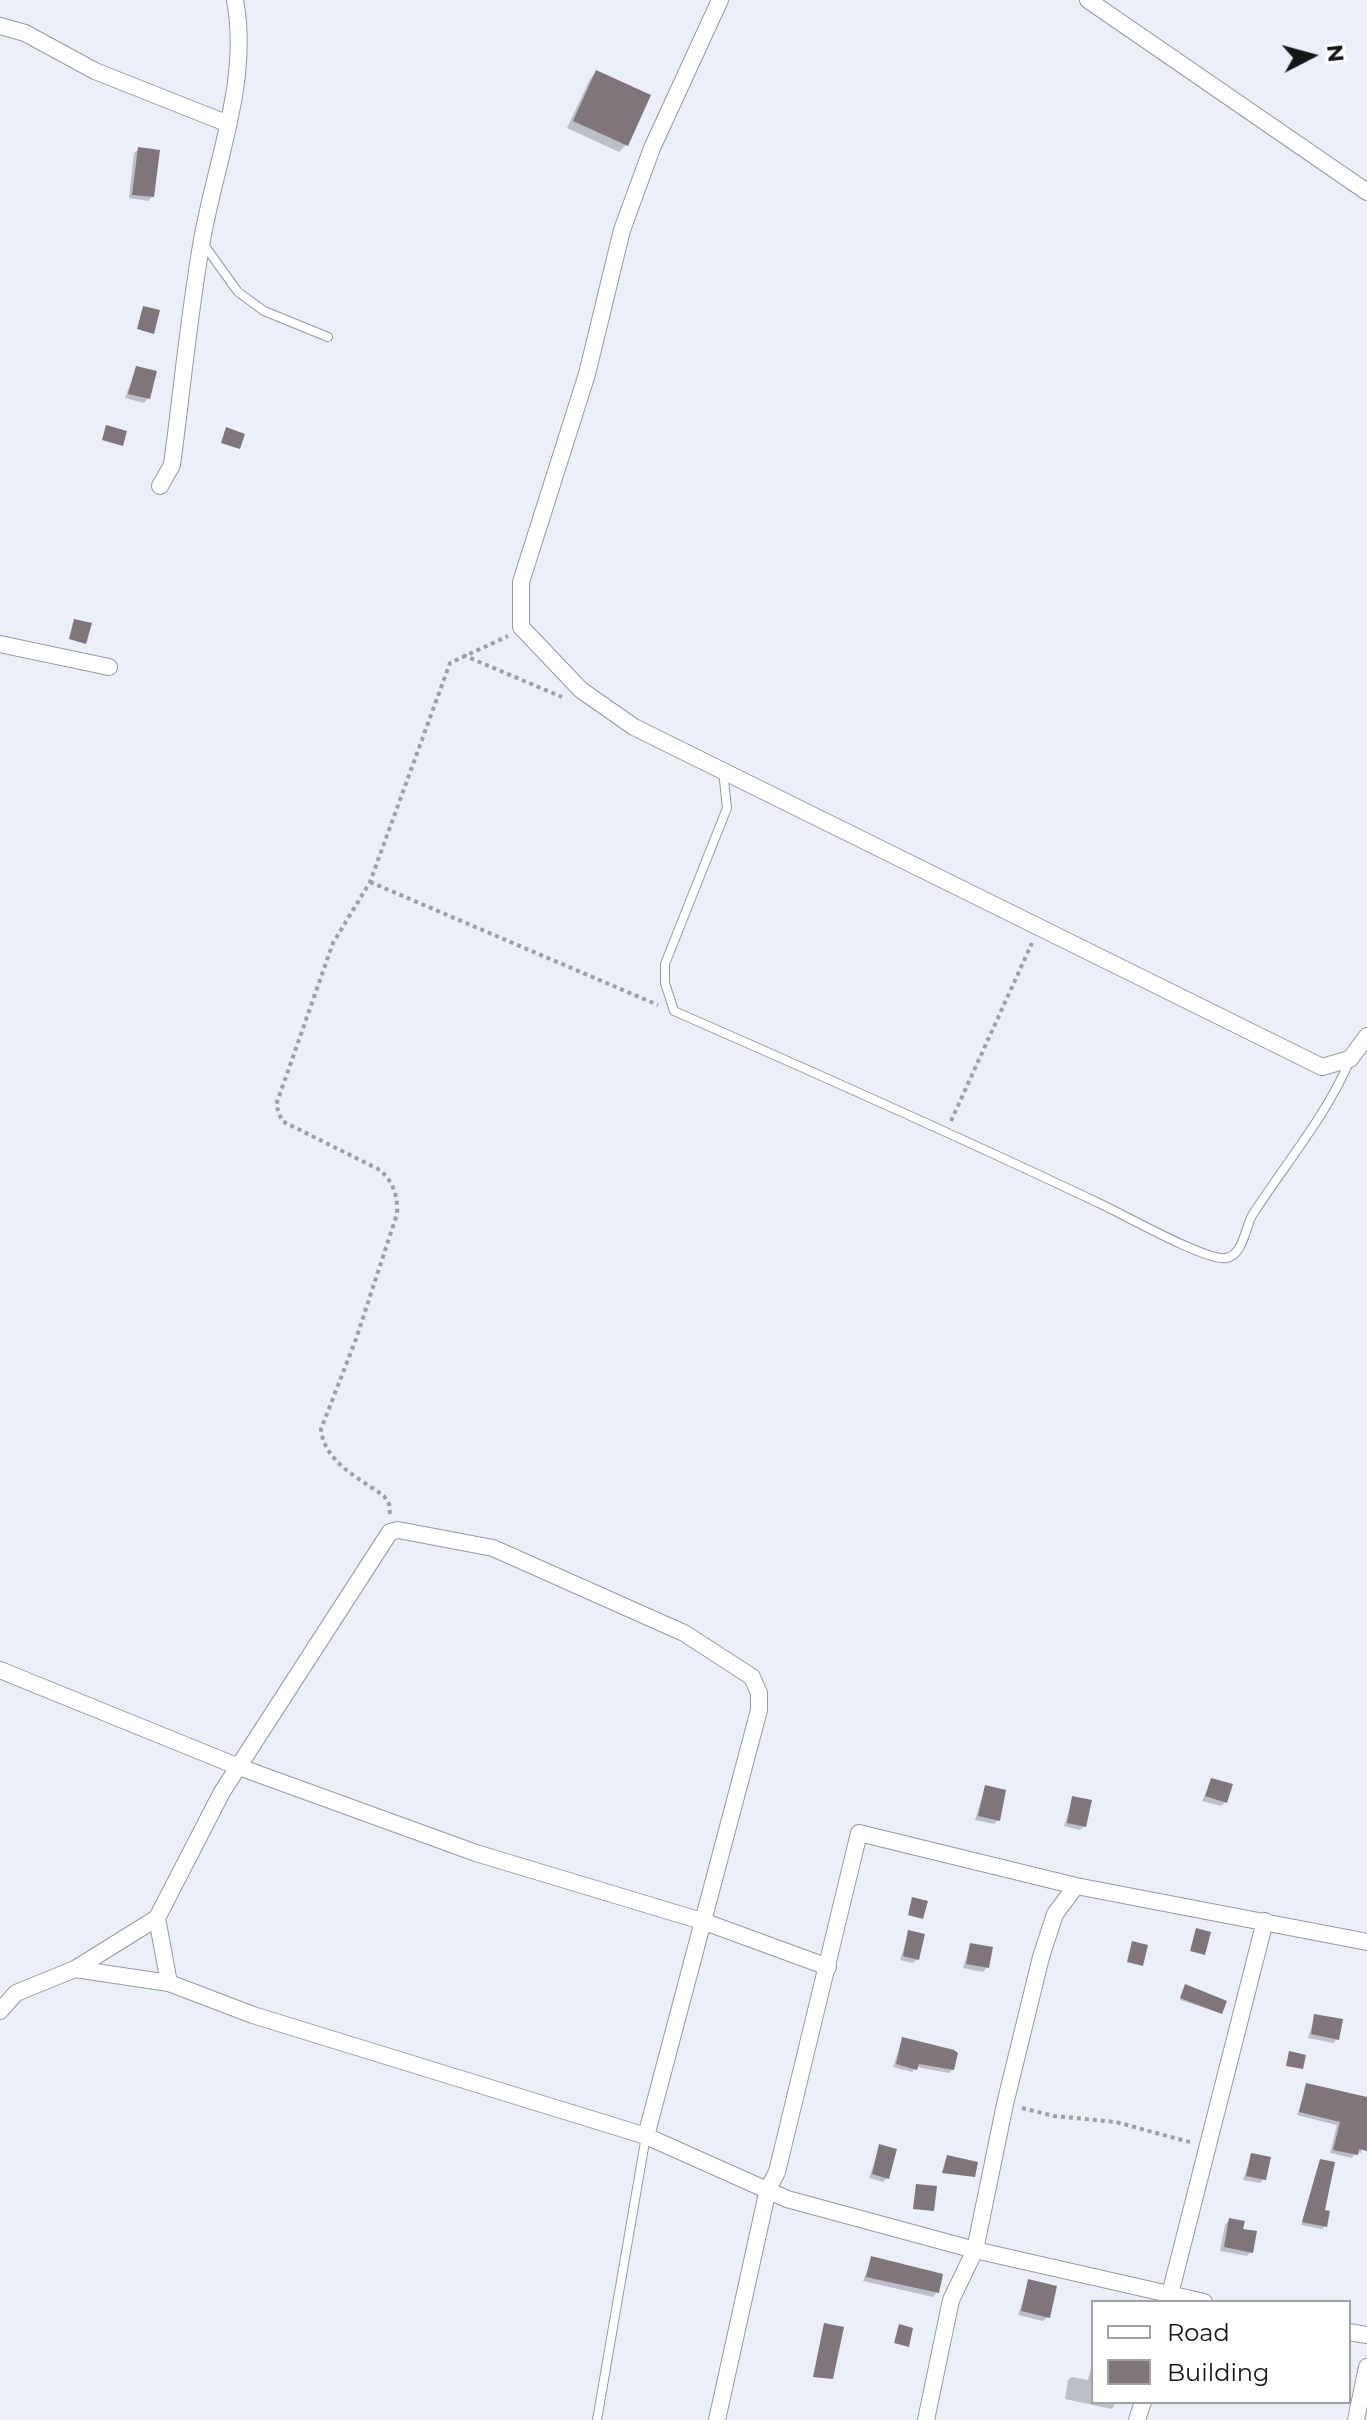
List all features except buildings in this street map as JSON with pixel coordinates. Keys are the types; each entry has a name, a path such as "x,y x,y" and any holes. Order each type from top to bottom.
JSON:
{"street":[{"path":"160,486 172,465 202,241 226,123 240,76 241,30 235,0"},
{"path":"720,0 652,148 622,230 587,374 521,582 521,627 581,690 634,727 1322,1067 1350,1059 1367,1036"},
{"path":"1088,0 1367,192"},
{"path":"0,26 25,33 95,71 226,123"},
{"path":"0,644 109,667"},
{"path":"0,2011 16,1993 75,1969 157,1918 239,1767 390,1532 398,1530 493,1548 684,1633 752,1677 759,1693 759,1710 705,1922 646,2136"},
{"path":"0,1670 239,1767 476,1853 705,1922 828,1967"},
{"path":"717,2420 768,2189 777,2172 859,1833 1076,1886 1367,1942"},
{"path":"926,2420 951,2300 975,2250 1005,2104 1041,1957 1055,1914 1076,1886"},
{"path":"157,1918 169,1983"},
{"path":"75,1969 169,1983 253,2015 646,2136 787,2199 1168,2298 1265,1921"},
{"path":"0,1987 16,1993"},
{"path":"1356,2420 1367,2367"}],"lane":[{"path":"202,241 247,298 264,311 328,337"},
{"path":"724,771 727,808 665,964 665,983 674,1011 946,1132 1192,1249 1223,1259 1231,1257 1239,1248 1251,1216 1287,1167 1337,1087 1350,1059"},
{"path":"597,2420 646,2136"}],"path":[{"path":"390,1532 389,1504 332,1458 323,1445 321,1429 356,1339 397,1214 398,1200 389,1179 380,1170 282,1121 276,1114 276,1105 333,943 370,882 450,663 463,655 494,645 521,627"},
{"path":"463,655 563,697"},
{"path":"370,882 674,1011"},
{"path":"946,1132 1039,926"},
{"path":"1005,2104 1054,2116 1116,2122 1207,2147"}]}
